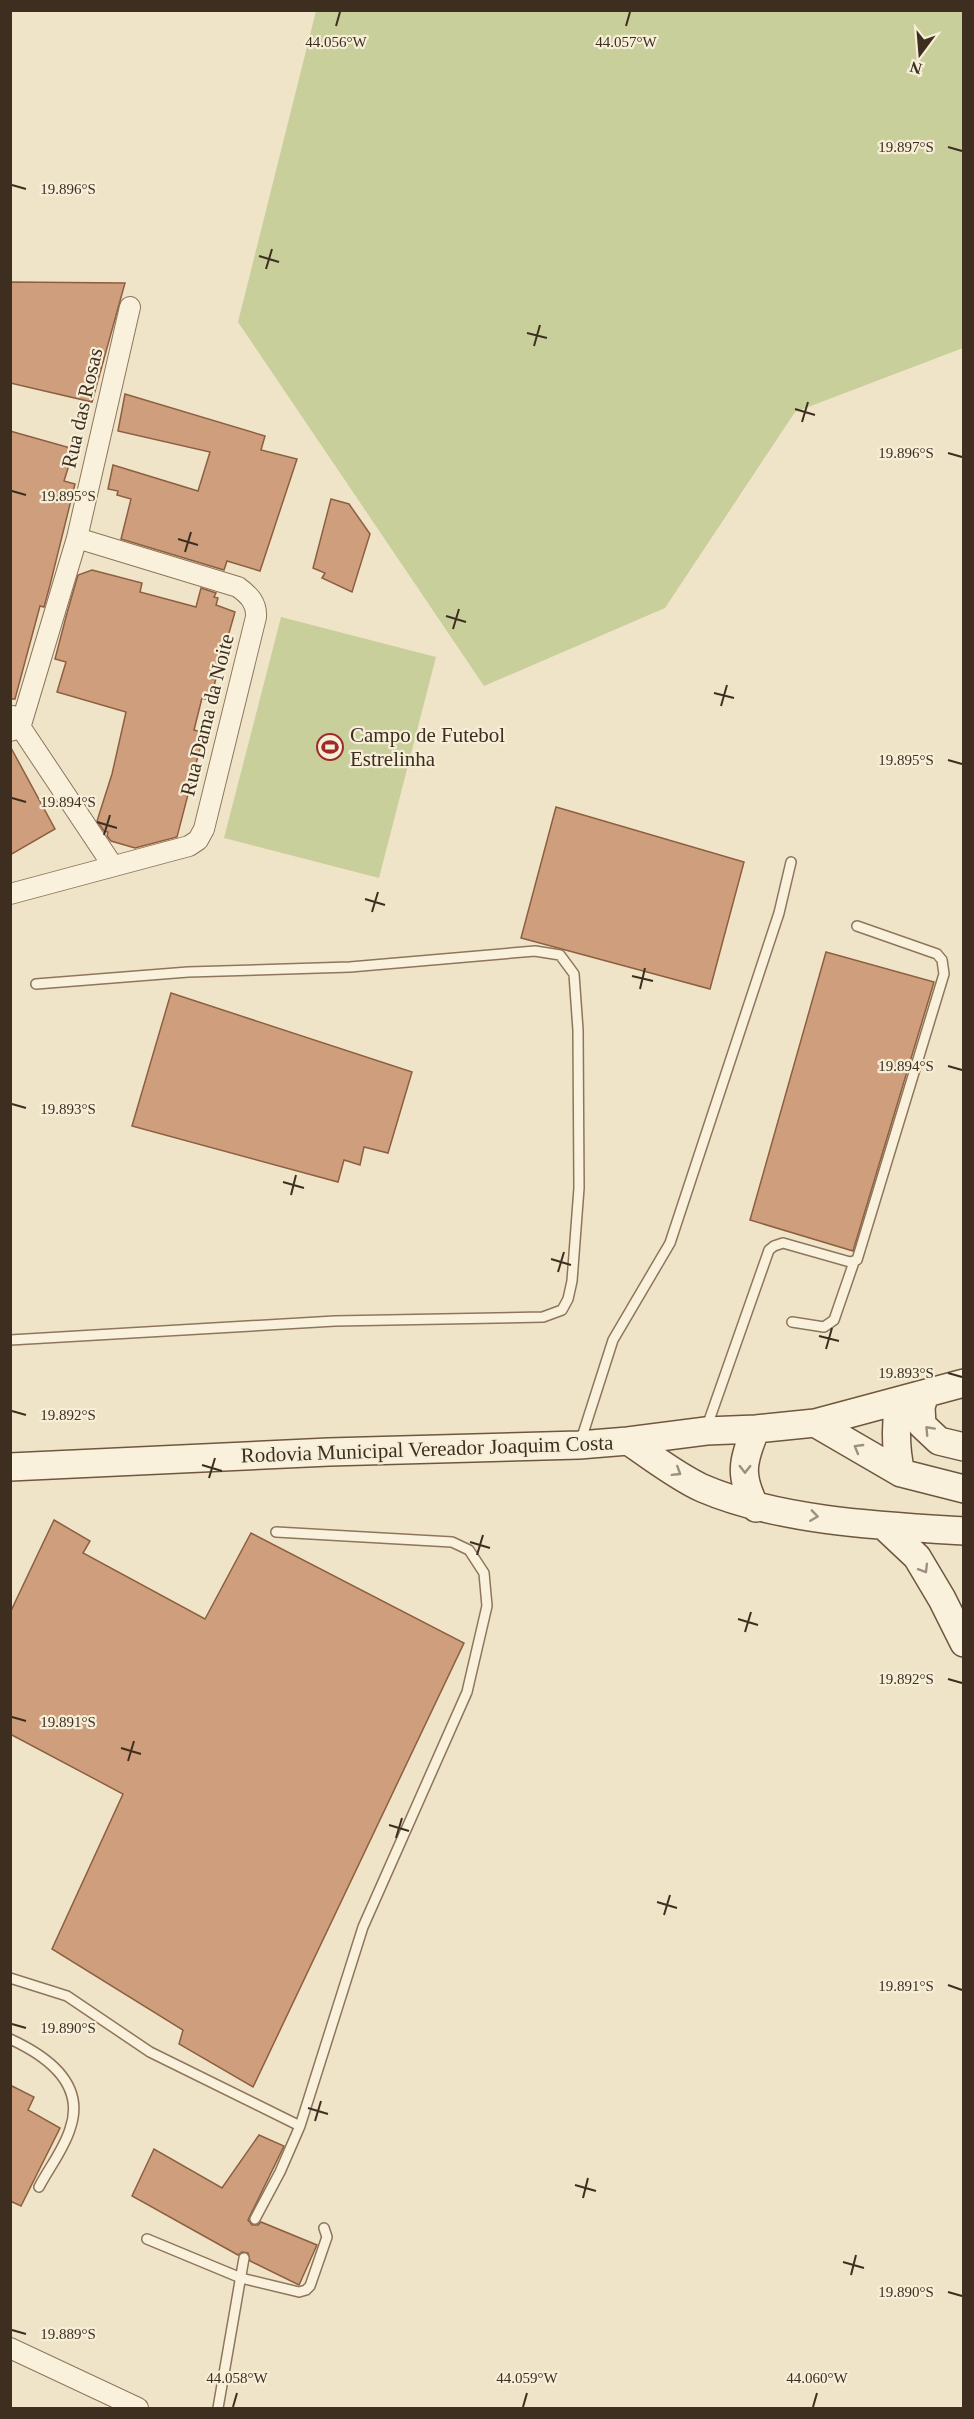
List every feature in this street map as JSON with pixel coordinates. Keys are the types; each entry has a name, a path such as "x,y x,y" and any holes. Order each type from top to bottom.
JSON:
{"main road":[{"path":"814,1423 963,1383"},
{"path":"925,1394 921,1407 922,1425 939,1441 963,1447"},
{"path":"899,1401 895,1429 896,1450 901,1473"},
{"name":"Rodovia Municipal Vereador Joaquim Costa","path":"10,1467 329,1452 579,1445 706,1431 814,1423"},
{"path":"814,1423 901,1473 963,1489"},
{"path":"756,1429 745,1454 743,1468 746,1488 756,1508"},
{"name":"Rodovia Municipal Vereador Joaquim Costa","path":"628,1441 700,1487 756,1508 884,1526 963,1531"},
{"path":"884,1526 917,1557 942,1599 963,1643"}],"street":[{"name":"Rua das Rosas","path":"14,724 77,538 130,307"},
{"name":"Rua Dama da Noite","path":"77,538 238,587 249,595 256,609 256,617 204,830 198,840 189,846 113,866"},
{"path":"10,894 113,866 14,724"},
{"path":"10,2348 138,2409"}],"lane":[{"path":"579,1445 613,1340 670,1243 780,913 791,862"},
{"path":"792,1322 824,1328 834,1320 854,1262 857,1260 944,974 942,960 937,954 856,926"},
{"path":"10,1340 335,1321 543,1317 562,1310 568,1299 572,1281 579,1188 578,1030 574,974 560,955 535,951 350,967 188,972 36,984"},
{"path":"706,1431 769,1251 774,1246 783,1244 854,1262"},
{"path":"255,2219 280,2172 300,2126 363,1926 467,1692 487,1606 484,1573 469,1550 453,1542 276,1532"},
{"path":"10,1978 67,1996 150,2052 300,2126"},
{"path":"10,2039 34,2050 67,2080 75,2106 70,2130 39,2187"},
{"path":"147,2239 241,2278 299,2292 310,2286 327,2237 324,2228"},
{"path":"218,2409 244,2258"}],"green space":[{"path":"316,11 963,11 963,348 795,412 665,608 484,686 238,322"},
{"name":"Campo de Futebol Estrelinha","path":"281,617 436,657 379,878 224,838"}],"building":[{"path":"10,282 125,283 92,402 10,383"},
{"path":"125,394 265,436 261,450 297,459 260,571 227,561 224,570 121,539 131,499 117,495 118,491 108,489 113,465 198,491 210,452 118,431"},
{"path":"10,431 74,449 64,481 75,484 44,607 40,606 15,699 10,699"},
{"path":"331,499 349,504 370,534 352,592 322,578 325,573 313,568"},
{"path":"92,570 142,583 140,592 196,607 201,588 216,593 214,597 218,598 216,605 235,612 215,682 212,701 202,698 194,730 204,733 177,837 135,848 111,841 107,836 108,832 104,831 97,821 112,774 126,712 57,692 66,662 55,659 67,613 78,575"},
{"path":"10,746 55,829 10,855"},
{"path":"556,807 744,862 710,989 521,938"},
{"path":"826,952 934,982 853,1251 750,1220"},
{"path":"171,993 412,1072 388,1153 364,1147 360,1165 344,1160 338,1182 132,1126"},
{"path":"54,1520 90,1541 83,1553 205,1619 251,1533 464,1643 253,2087 179,2044 183,2030 52,1949 123,1794 10,1734 10,1613"},
{"path":"10,2085 34,2097 28,2110 60,2128 21,2206 10,2201"},
{"path":"259,2135 284,2146 248,2220 252,2225 258,2225 261,2222 317,2245 299,2285 250,2261 248,2253 242,2252 238,2255 132,2196 154,2149 222,2188"}],"place":[{"name":"Campo de Futebol Estrelinha","path":"330,747"}]}
